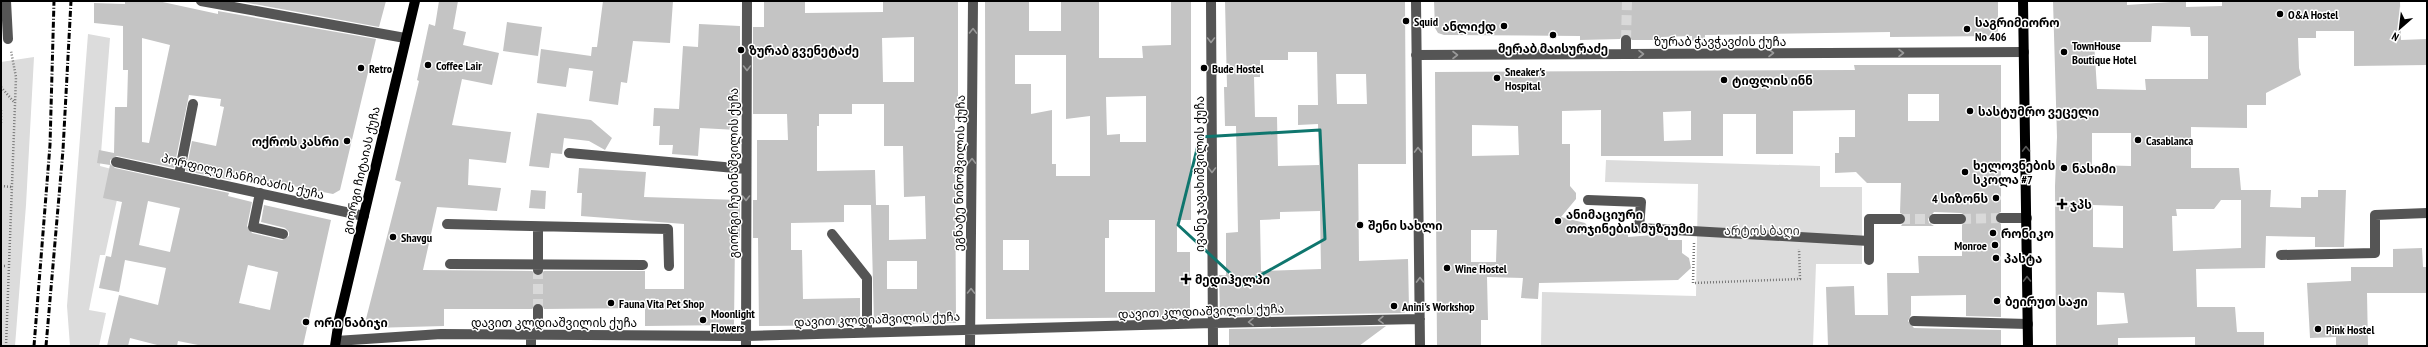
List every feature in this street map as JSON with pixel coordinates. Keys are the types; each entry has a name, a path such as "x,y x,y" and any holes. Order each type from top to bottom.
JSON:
{"main road":[{"name":"გიორგი ჩიტაიას ქუჩა","path":"335,344 415,1"},
{"path":"2024,1 2028,346"}],"street":[{"path":"6,1 8,39"},
{"path":"201,1 406,38"},
{"name":"გიორგი ჩუბინაშვილის ქუჩა","path":"746,1 747,341"},
{"name":"ეგნატე ნინოშვილის ქუჩა","path":"970,346 974,1"},
{"name":"ივანე ჯავახიშვილის ქუჩა","path":"1211,1 1213,346"},
{"path":"1416,1 1420,346"},
{"path":"1626,40 1626,54"},
{"name":"ზურაბ ჭავჭავძის ქუჩა","path":"1416,55 2024,52"},
{"path":"179,175 193,104"},
{"path":"569,153 746,169"},
{"name":"პორფილე ჩანჩიბაძის ქუჩა","path":"116,162 364,216"},
{"path":"260,193 253,227 283,234"},
{"path":"1588,200 1641,202 1639,228 1869,241"},
{"path":"2281,255 2375,254 2375,215 2427,213"},
{"path":"2001,218 2026,218"},
{"path":"1869,260 1869,219 1900,219"},
{"path":"1934,219 1961,219"},
{"path":"447,224 668,229 669,266"},
{"path":"538,227 538,267"},
{"path":"832,234 867,278 867,333"},
{"path":"450,264 538,267 643,265"},
{"path":"530,346 535,334 538,309"},
{"name":"დავით კლდიაშვილის ქუჩა","path":"335,344 441,334 535,334 747,341 867,333 1213,323 1420,320"},
{"path":"1914,321 2028,324"}],"path":[{"path":"6,346 16,77 8,39"},
{"path":"1,88 14,102"},
{"path":"1,110 1,123"},
{"path":"1,186 12,187"},
{"path":"1694,231 1692,283 1800,279 1799,237"}],"highlighted area":[{"path":"1320,130 1325,239 1243,285 1178,225 1200,137"}],"green space":[{"path":"88,34 110,38 100,166 123,172 105,255 100,255 89,310 106,313 99,346 70,346 67,306"},
{"path":"34,57 26,205 15,346 1,346 1,62"},
{"name":"არტოს ბაღი","path":"1606,160 1820,166 1820,187 1862,187 1862,264 1816,264 1813,346 1541,346 1542,292 1696,296 1698,184 1605,182"}],"building":[{"path":"125,1 158,1 218,14 218,11 376,39 340,190 333,194 233,174 231,180 186,171 192,141 216,146 224,107 220,106 221,99 189,95 174,168 117,156 110,160 110,164 115,168 229,193 228,196 252,202 247,226 252,233 282,240 289,236 289,232 285,228 261,222 264,205 331,220 303,346 203,346 178,341 177,346 161,346 130,338 128,346 107,346 119,295 158,305 166,268 125,260 119,292 99,288 106,256 111,257 122,202 103,198 110,165 97,163 99,150 114,153 115,107 127,107 128,70 123,70 123,26 94,23 94,3 125,4","holes":["142,38 170,45 149,143 142,142","148,201 180,208 170,252 139,245","248,265 278,272 270,310 239,303"]},
{"path":"237,1 386,1 379,27"},
{"path":"439,1 458,1 453,29 466,32 463,45 499,53 492,85 462,79 452,125 511,132 506,163 469,159 468,185 501,188 497,211 437,207 423,270 532,271 538,276 544,271 645,271 645,289 684,289 684,224 581,216 582,193 577,193 579,168 646,172 644,197 740,200 740,238 735,238 734,325 645,326 645,308 544,309 542,304 538,303 532,309 444,309 444,326 371,328 366,319 401,182 395,180 419,81 417,80 429,24 435,26"},
{"path":"603,1 673,1 670,43 633,41 627,83 621,82 618,105 589,101 593,71 569,68 566,87 537,83 541,49 591,56 592,47 597,47"},
{"path":"764,1 805,1 805,13 883,12 883,1 958,1 958,104 955,104 956,323 874,324 871,205 844,205 844,222 791,223 791,250 802,250 803,299 860,298 860,325 759,326 758,238 753,238 753,200 757,200 757,140 788,140 787,114 753,114 753,27 764,27","holes":["914,37 914,82 883,82 882,38","852,104 884,104 884,146 903,146 904,197 925,196 926,239 889,240 889,205 876,205 875,170 817,171 817,126 819,126 819,114 852,114","887,261 917,261 917,289 887,289"]},
{"path":"985,1 1029,1 1029,31 1061,31 1061,1 1099,1 1099,58 1143,58 1142,46 1171,45 1171,1 1191,1 1191,220 1177,220 1177,252 1190,252 1190,317 986,319","holes":["1015,55 1066,55 1066,119 1090,116 1090,176 1056,176 1056,164 1052,164 1052,110 1031,114 1031,84 1015,84","1146,96 1146,142 1120,142 1120,134 1107,135 1106,97","1109,220 1155,220 1155,292 1105,292 1105,238 1109,238","1003,240 1029,240 1029,270 1003,270"]},
{"path":"1225,1 1405,1 1406,164 1358,164 1359,261 1408,259 1409,308 1404,313 1220,316 1219,275 1226,275 1226,233 1238,232 1236,126 1225,126 1224,87 1227,87","holes":["1288,52 1317,52 1318,105 1298,105 1298,125 1318,124 1319,165 1278,166 1277,117 1255,117 1254,77 1260,77 1260,60 1288,60","1336,74 1366,74 1367,104 1337,104","1320,211 1321,269 1261,271 1260,220 1280,219 1280,212"]},
{"path":"1434,1 1998,1 1998,36 1890,37 1890,32 1705,35 1705,40 1692,41 1692,36 1661,37 1661,40 1632,40 1626,34 1622,35 1620,39 1580,40 1580,36 1444,35 1438,33 1435,28"},
{"path":"2053,1 2127,1 2127,5 2186,1 2186,7 2222,6 2222,1 2400,1 2401,40 2427,39 2427,65 2354,66 2354,31 2316,31 2316,38 2298,38 2299,68 2301,75 2266,93 2266,105 2247,105 2247,128 2191,127 2191,168 2239,168 2241,190 2271,190 2270,207 2301,208 2301,197 2318,197 2318,190 2346,190 2344,247 2315,247 2315,237 2266,236 2265,268 2196,269 2197,307 2235,307 2237,332 2264,332 2264,346 2195,346 2195,337 2118,338 2118,346 2056,346 2055,186 2057,137","holes":["2152,26 2190,27 2191,36 2208,36 2208,79 2145,79 2146,90 2097,89 2094,42 2151,42","2092,133 2131,133 2131,166 2092,165","2221,200 2241,200 2241,248 2173,251 2172,216 2177,216 2176,209 2214,209","2093,205 2123,206 2123,248 2093,247","2097,292 2124,293 2128,323 2097,325"]},
{"path":"507,22 542,27 538,56 503,51"},
{"path":"699,24 740,26 740,114 738,114 737,130 700,128 698,156 672,154 673,145 659,145 660,126 653,126 654,108 679,109 683,46 698,47"},
{"path":"1854,65 2001,65 2001,212 1996,214 1995,218 2001,224 2001,317 1966,316 1966,295 1911,296 1911,315 1908,321 1914,328 2001,330 2001,346 1828,346 1826,287 1854,286 1855,315 1888,315 1887,273 1919,273 1918,256 1962,256 1962,225 1967,219 1966,215 1961,213 1934,212 1928,219 1929,223 1934,226 1901,226 1906,219 1905,215 1900,213 1901,183 1867,183 1856,172 1835,173 1835,153 1839,153 1839,137 1855,137 1855,110 1793,111 1793,154 1756,154 1756,114 1723,114 1723,156 1601,156 1601,110 1562,111 1562,144 1570,144 1570,186 1576,193 1576,199 1561,217 1585,223 1592,232 1628,231 1628,237 1653,235 1668,236 1668,240 1682,240 1682,253 1689,258 1691,268 1678,280 1539,283 1538,299 1521,298 1523,278 1487,277 1488,320 1481,320 1481,346 1437,346 1435,72 1855,70","holes":["1908,94 1939,94 1939,121 1908,121","1691,111 1691,140 1664,141 1663,112","1472,125 1518,126 1519,155 1472,156","1471,230 1497,230 1496,262 1471,262"]},
{"path":"537,113 591,120 612,138 605,150 589,141 564,138 562,154 551,153 549,168 529,166"},
{"path":"531,190 546,191 545,209 529,208"},
{"path":"2422,248 2423,267 2427,267 2427,293 2367,293 2368,346 2336,346 2336,337 2310,338 2307,283 2351,281 2351,267 2393,267 2393,249"},
{"path":"1386,326 1359,346 1229,346 1229,329"}],"tunnel":[{"path":"1626,40 1627,1"},
{"path":"1961,219 2001,218"},
{"path":"1900,219 1934,219"},
{"path":"538,270 538,309"}],"railway":[{"path":"34,346 50,145 54,1"},
{"path":"46,346 63,150 71,1"}],"place":[{"name":"O&A Hostel","path":"2280,14"},
{"name":"Squid","path":"1406,21"},
{"name":"ანლიქდ","path":"1504,26"},
{"name":"საგრიმიორო No 406","path":"1967,29"},
{"name":"მერაბ მაისურაძე","path":"1553,35"},
{"name":"ზურაბ გვენეტაძე","path":"741,50"},
{"name":"TownHouse Boutique Hotel","path":"2064,52"},
{"name":"Coffee Lair","path":"428,65"},
{"name":"Retro","path":"361,68"},
{"name":"Bude Hostel","path":"1204,68"},
{"name":"Sneaker's Hospital","path":"1497,78"},
{"name":"ტიფლის ინნ","path":"1724,80"},
{"name":"სასტუმრო ვეცელი","path":"1970,111"},
{"name":"Casablanca","path":"2138,140"},
{"name":"ოქროს კასრი","path":"347,141"},
{"name":"ნასიმი","path":"2064,168"},
{"name":"ხელოვნების სკოლა #7","path":"1965,172"},
{"name":"4 სიზონს","path":"1996,198"},
{"name":"ჯპს","path":"2062,204"},
{"name":"ანიმაციური თოჯინების მუზეუმი","path":"1558,221"},
{"name":"შენი სახლი","path":"1360,225"},
{"name":"რონიკო","path":"1993,233"},
{"name":"Shavgu","path":"393,237"},
{"name":"Monroe","path":"1995,245"},
{"name":"პასტა","path":"1996,258"},
{"name":"Wine Hostel","path":"1447,268"},
{"name":"მედიჰელპი","path":"1186,279"},
{"name":"ბეირუთ საჟი","path":"1997,301"},
{"name":"Fauna Vita Pet Shop","path":"611,303"},
{"name":"Anini's Workshop","path":"1394,306"},
{"name":"Moonlight Flowers","path":"703,320"},
{"name":"ორი ნაბიჯი","path":"306,322"},
{"name":"Pink Hostel","path":"2318,329"}]}
